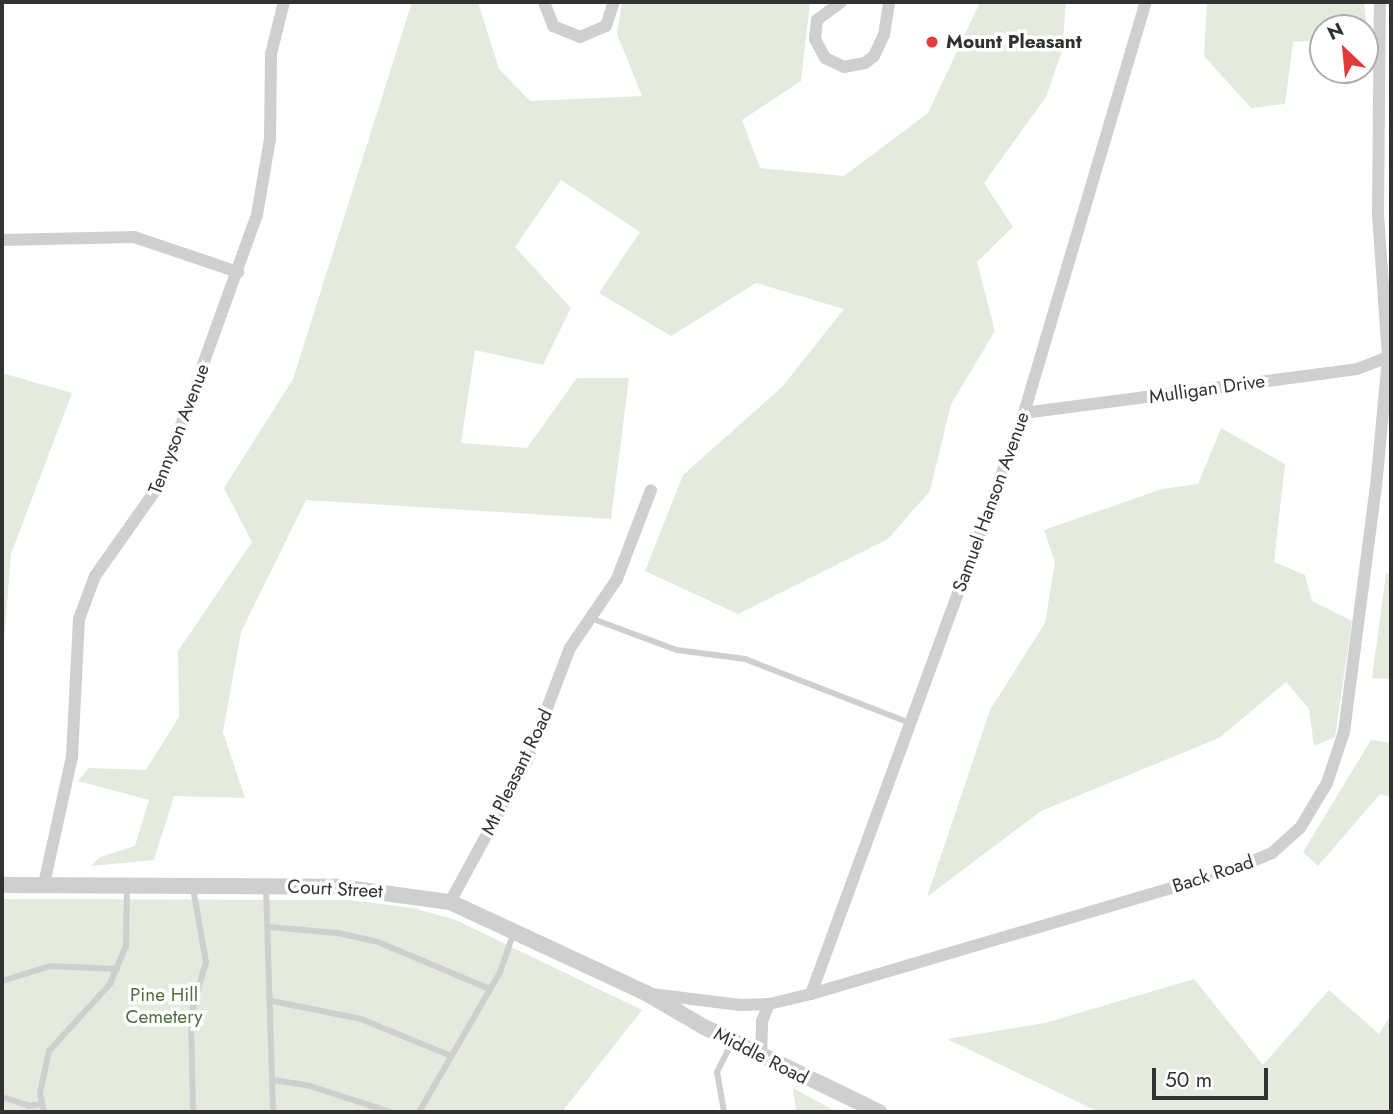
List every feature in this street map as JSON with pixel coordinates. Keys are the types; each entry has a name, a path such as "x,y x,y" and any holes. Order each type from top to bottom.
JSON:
{"street":[{"name":"Tennyson Avenue","path":"44,884 72,757 79,619 95,576 160,484 257,215 268,163 271,54 284,2"},
{"path":"544,2 554,26 580,37 606,26 614,2"},
{"path":"841,2 817,20 815,39 825,58 844,67 865,63 874,55 884,35 889,2"},
{"name":"Samuel Hanson Avenue","path":"811,995 1024,413 1146,2"},
{"name":"Back Road","path":"646,993 711,1002 769,1004 811,995 1229,871 1272,853 1300,828 1327,783 1344,732 1376,487 1389,356 1378,215 1380,2"},
{"path":"2,240 134,237 238,272"},
{"name":"Mulligan Drive","path":"1024,413 1357,369 1389,356"},
{"name":"Mt Pleasant Road","path":"450,902 527,761 570,648 593,619 617,579 651,490"},
{"name":"Court Street","path":"2,885 378,890 450,902 646,993"},
{"name":"Middle Road","path":"646,993 761,1056 879,1112"},
{"path":"761,1056 762,1021 769,1004"}],"lane":[{"path":"593,619 677,650 745,659 910,723"},
{"path":"44,1112 43,1072 49,1051 101,996 117,970 126,946 128,886"},
{"path":"193,886 206,962 191,1014 193,1112"},
{"path":"266,887 272,1001 273,1112"},
{"path":"269,927 338,933 379,942 490,989"},
{"path":"419,1112 490,989 514,931"},
{"path":"2,981 50,966 117,970"},
{"path":"272,1001 361,1018 452,1056"},
{"path":"724,1112 717,1072 733,1041"},
{"path":"273,1080 310,1086 390,1112"},
{"path":"2,1097 29,1106 42,1104"}],"green space":[{"path":"412,2 478,2 499,69 530,101 642,96 617,34 622,2 810,2 801,81 742,120 760,168 844,176 928,113 980,2 1066,2 1062,51 1046,97 984,183 1013,227 977,262 995,331 951,404 930,491 888,539 738,614 645,571 683,475 782,387 844,309 756,283 671,336 599,293 640,232 561,180 515,247 571,308 543,365 475,350 461,443 527,448 577,378 629,378 611,519 306,500 241,632 223,732 245,798 174,796 154,860 91,866 100,857 135,846 149,800 78,781 89,768 146,770 179,717 178,651 252,542 224,488 293,379"},
{"path":"1207,2 1364,2 1365,14 1309,14 1309,41 1293,42 1285,104 1251,108 1204,56"},
{"path":"2,373 72,393 11,554 2,665"},
{"path":"1221,428 1285,464 1274,562 1305,575 1312,601 1352,621 1335,737 1314,746 1309,709 1286,682 1219,738 1041,811 927,897 990,710 1045,623 1055,562 1044,530 1162,489 1198,484"},
{"path":"1391,572 1391,679 1372,678 1386,574"},
{"path":"1371,740 1391,743 1391,797 1380,794 1318,866 1303,852"},
{"name":"Pine Hill Cemetery","path":"2,899 349,900 413,908 456,920 642,1010 562,1112 2,1112"},
{"path":"1194,979 1263,1065 1329,990 1379,1034 1391,1015 1391,1112 1099,1112 947,1039 1045,1023"},
{"path":"793,1088 837,1112 796,1112"}],"place":[{"name":"Mount Pleasant","path":"932,42"}]}
